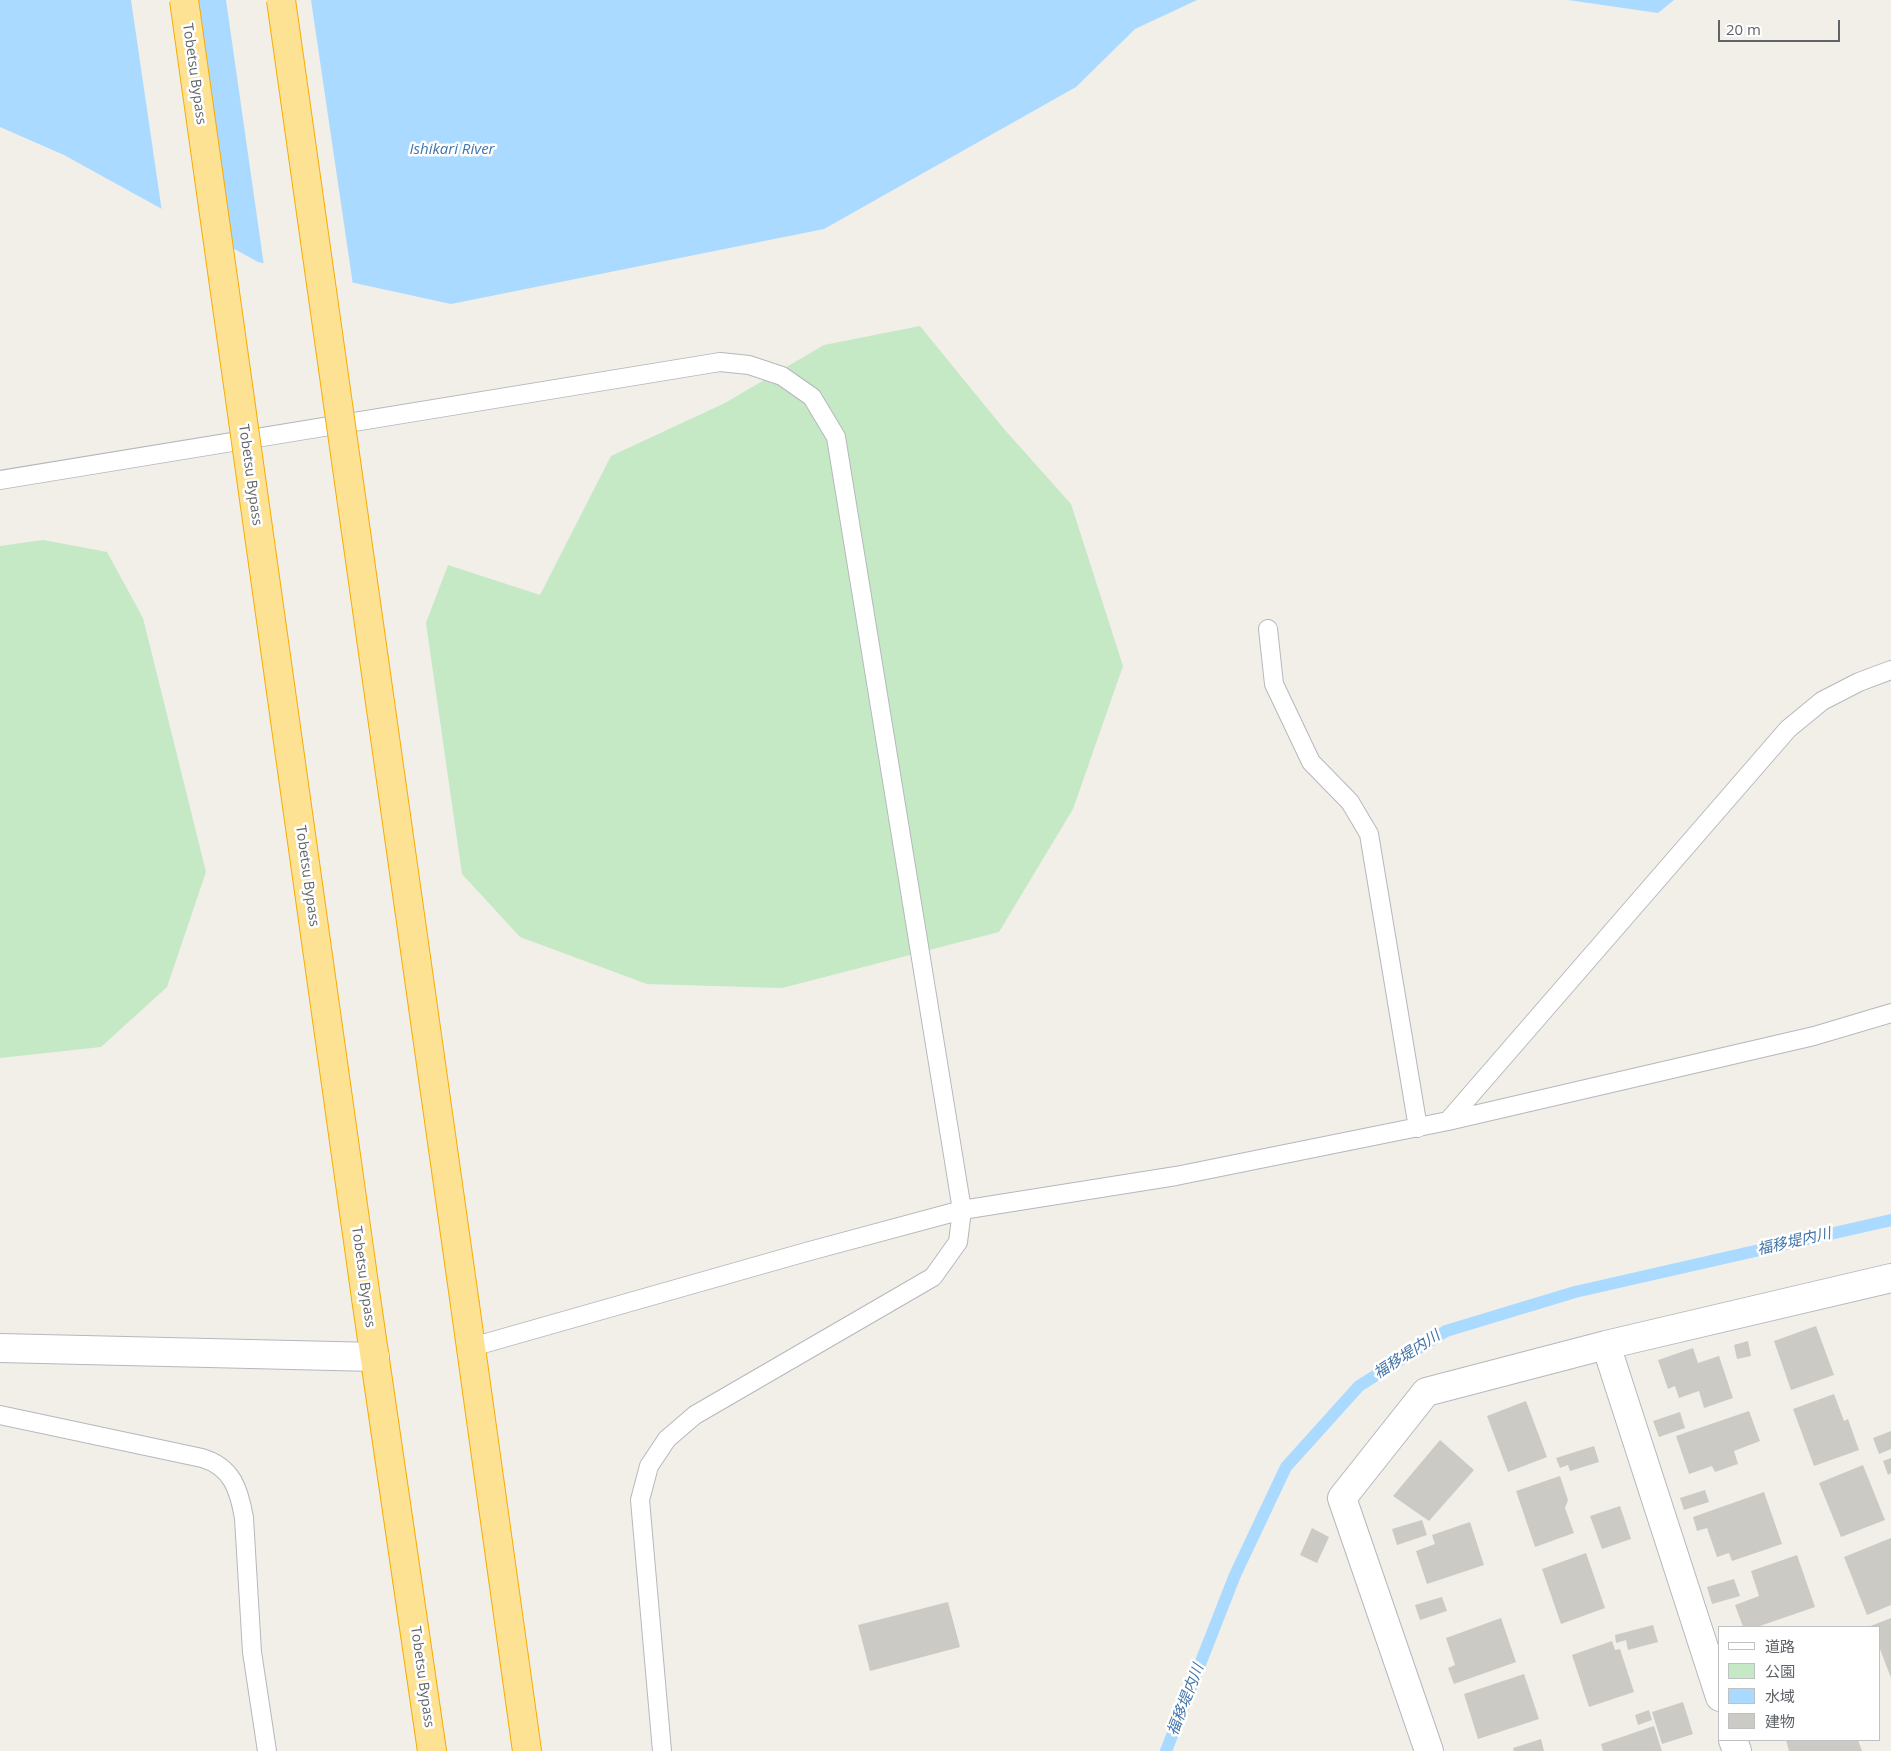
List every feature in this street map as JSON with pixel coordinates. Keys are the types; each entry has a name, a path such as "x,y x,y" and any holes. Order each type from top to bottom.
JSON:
{"highway":[{"name":"Tobetsu Bypass","path":"184,0 366,1298 432,1751"},
{"path":"281,0 472,1347 527,1751"}],"street":[{"path":"1429,1751 1342,1498 1426,1392 1606,1344 1889,1283"},
{"path":"1606,1344 1718,1691"},
{"path":"0,1348 375,1357"}],"lane":[{"path":"0,480 720,362 749,365 782,376 812,397 836,437 962,1210 958,1242 934,1277 696,1415 667,1439 649,1466 640,1500 662,1751"},
{"path":"1268,629 1274,684 1311,762 1350,802 1370,834 1418,1128"},
{"path":"1448,1122 1788,729 1822,702 1859,682 1891,670"},
{"path":"472,1347 797,1254 962,1210 1176,1176 1448,1122 1814,1036 1891,1013"},
{"path":"0,1415 202,1458 214,1462 232,1479 240,1498 244,1518 252,1652 267,1751"}],"green space":[{"path":"920,326 1004,429 1071,504 1123,666 1073,809 999,932 782,988 647,984 520,937 462,874 426,623 448,565 540,595 611,456 725,403 824,345"},
{"path":"43,540 107,552 143,618 206,872 167,987 101,1047 0,1058 0,546"}],"water":[{"name":"Ishikari River","path":"0,0 1197,0 1135,29 1076,87 824,229 451,304 258,262 64,155 0,127"},
{"path":"1568,0 1674,0 1658,13"}],"pier":[{"path":"131,0 193,0 230,250 162,212"},
{"path":"226,0 311,0 353,285 264,266"}],"building":[{"path":"1816,1326 1834,1375 1791,1390 1774,1341"},
{"path":"1748,1341 1751,1356 1737,1359 1734,1345"},
{"path":"1693,1348 1698,1363 1719,1356 1733,1398 1704,1408 1699,1391 1679,1398 1675,1386 1668,1389 1658,1360"},
{"path":"1834,1394 1844,1421 1848,1419 1859,1450 1814,1466 1793,1409"},
{"path":"1526,1401 1547,1457 1508,1472 1487,1416"},
{"path":"1749,1411 1760,1441 1734,1451 1738,1464 1715,1472 1712,1466 1689,1474 1676,1436"},
{"path":"1680,1412 1685,1428 1659,1437 1653,1421"},
{"path":"1891,1431 1891,1449 1879,1454 1873,1438"},
{"path":"1440,1440 1474,1470 1429,1521 1393,1496"},
{"path":"1594,1446 1599,1462 1570,1471 1568,1465 1560,1468 1556,1458"},
{"path":"1891,1458 1891,1473 1888,1475 1883,1461"},
{"path":"1863,1465 1885,1520 1841,1537 1819,1483"},
{"path":"1560,1476 1568,1500 1565,1508 1574,1533 1535,1547 1516,1491"},
{"path":"1705,1490 1709,1502 1684,1510 1680,1498"},
{"path":"1764,1492 1782,1544 1732,1561 1729,1553 1717,1557 1707,1528 1697,1531 1693,1517"},
{"path":"1620,1506 1631,1539 1602,1549 1590,1516"},
{"path":"1422,1520 1427,1535 1397,1545 1392,1529"},
{"path":"1470,1522 1484,1565 1427,1584 1416,1551 1435,1544 1432,1535"},
{"path":"1312,1528 1329,1537 1317,1563 1300,1555"},
{"path":"1891,1538 1891,1605 1867,1615 1844,1557"},
{"path":"1586,1553 1605,1608 1561,1624 1542,1569"},
{"path":"1797,1555 1815,1607 1760,1626 1743,1626 1735,1605 1759,1596 1751,1571"},
{"path":"1734,1579 1740,1596 1712,1604 1707,1587"},
{"path":"1442,1597 1447,1611 1420,1620 1415,1605"},
{"path":"948,1602 960,1647 870,1671 858,1625"},
{"path":"1501,1618 1516,1662 1454,1684 1448,1668 1455,1665 1446,1638"},
{"path":"1891,1618 1891,1678 1881,1652 1881,1626 1871,1626"},
{"path":"1653,1625 1658,1642 1628,1650 1626,1640 1616,1643 1615,1635"},
{"path":"1612,1641 1615,1650 1620,1649 1634,1692 1589,1707 1572,1655"},
{"path":"1524,1674 1539,1719 1478,1739 1464,1694"},
{"path":"1683,1702 1693,1734 1662,1744 1652,1712"},
{"path":"1649,1710 1652,1720 1638,1725 1635,1715"},
{"path":"1654,1726 1662,1751 1603,1751 1601,1744"},
{"path":"1541,1739 1544,1751 1514,1751 1513,1748"},
{"path":"1786,1741 1858,1741 1862,1751 1789,1751"}],"waterway":[{"name":"福移堤内川","path":"1166,1751 1235,1575 1286,1467 1359,1386 1446,1331 1575,1292 1891,1220"}]}
